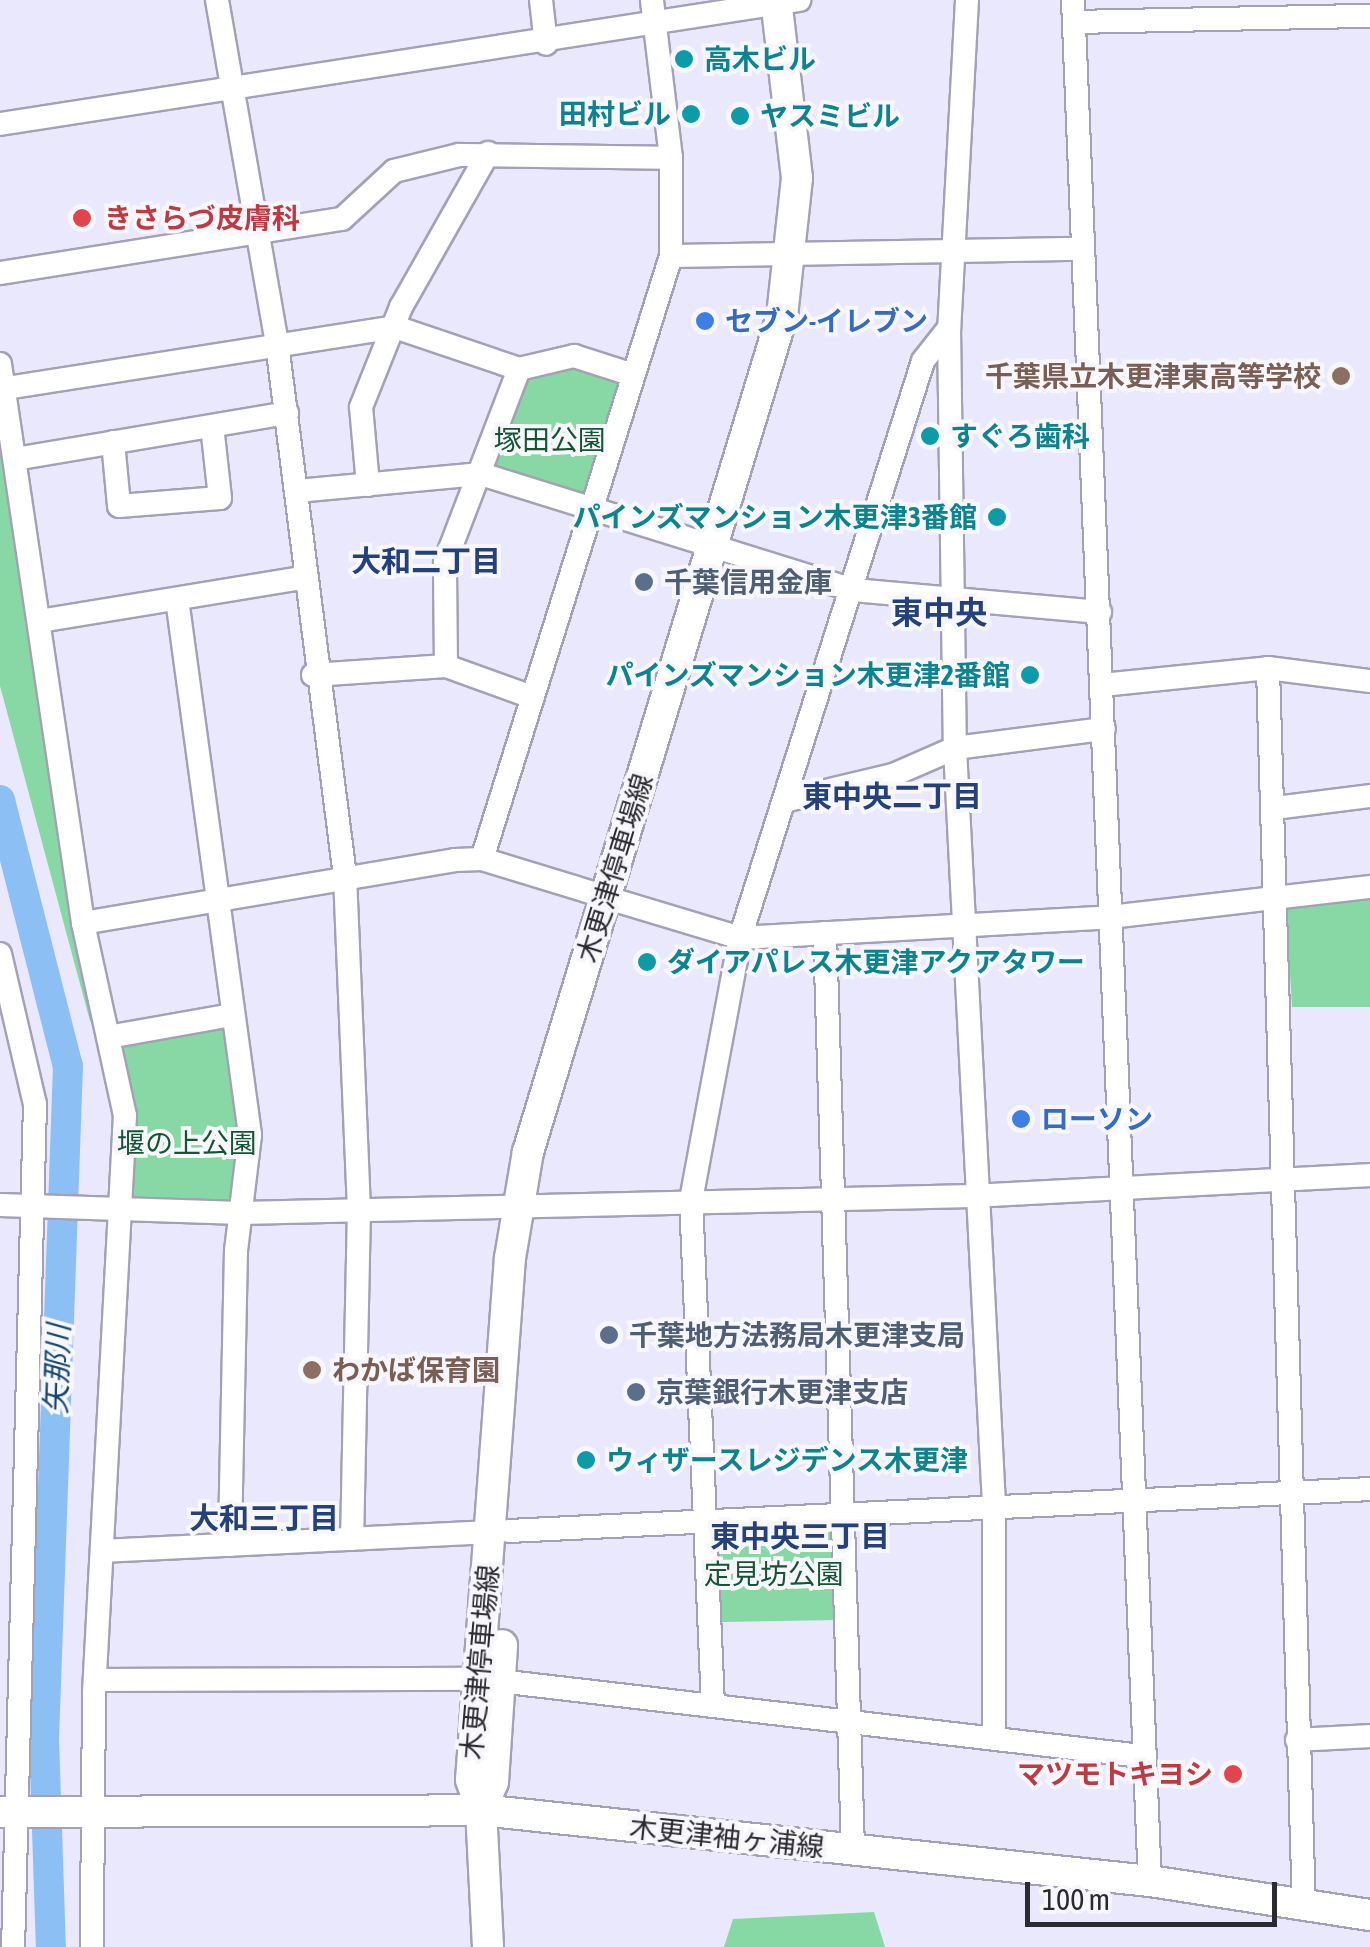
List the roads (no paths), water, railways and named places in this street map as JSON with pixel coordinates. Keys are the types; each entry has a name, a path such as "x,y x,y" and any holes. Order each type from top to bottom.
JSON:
{"main road":[{"name":"木更津停車場線","path":"488,1947 481,1810 471,1780 489,1680 527,1206 614,899 722,552 800,256 789,1"},
{"name":"木更津袖ヶ浦線","path":"11,1812 481,1810 1150,1882 1370,1915"}],"street":[{"path":"217,0 277,344 297,491 301,578 313,676 345,876 358,1209 352,1539"},
{"path":"540,0 546,44"},
{"path":"482,859 630,374 672,256 672,158 652,0"},
{"path":"967,0 949,328 958,601 956,748 969,923 973,1196 994,1506 994,1738"},
{"path":"0,124 657,28 789,1"},
{"path":"1150,1882 1141,1756 1074,11 1370,16"},
{"path":"0,273 342,220 394,171 488,153 672,158"},
{"path":"368,484 361,406 395,328 488,153"},
{"path":"672,256 951,255 1083,249"},
{"path":"2,390 395,328 519,369 574,356 630,374"},
{"path":"713,1705 692,1200 740,938 788,800 923,361 949,328"},
{"path":"0,364 45,620 83,924 114,1036 125,1115 124,1212 102,1551 99,1680 86,1812 92,1947"},
{"path":"446,666 445,562 519,369"},
{"path":"15,459 287,413"},
{"path":"112,442 119,506 220,498 212,426"},
{"path":"297,491 480,474 853,590 1100,612"},
{"path":"45,620 301,578"},
{"path":"177,599 214,900 250,1135 242,1213 230,1545"},
{"path":"313,676 446,666 532,696"},
{"path":"1102,684 1268,668 1370,681"},
{"path":"1268,668 1275,808 1286,1493 1304,1908"},
{"path":"788,800 893,775 956,748 1104,728"},
{"path":"1275,808 1370,796"},
{"path":"83,924 345,876 482,859 740,938 1110,917 1370,887"},
{"path":"824,933 831,1197 848,1513 854,1850"},
{"path":"0,954 33,1082 35,1208 22,1329 11,1812 13,1947"},
{"path":"114,1036 232,1015"},
{"path":"0,1206 242,1213 973,1196 1370,1175"},
{"path":"102,1551 1370,1489"},
{"path":"99,1680 489,1680 1141,1756"},
{"path":"1297,1740 1370,1736"}],"waterway":[{"name":"矢那川","path":"0,800 68,1066 44,1739 51,1947"}],"place":[{"name":"高木ビル","path":"684,59"},
{"name":"田村ビル","path":"691,114"},
{"name":"ヤスミビル","path":"740,116"},
{"name":"きさらづ皮膚科","path":"82,218"},
{"name":"セブン-イレブン","path":"705,321"},
{"name":"千葉県立木更津東高等学校","path":"1341,376"},
{"name":"すぐろ歯科","path":"930,436"},
{"name":"パインズマンション木更津3番館","path":"997,517"},
{"name":"千葉信用金庫","path":"644,582"},
{"name":"パインズマンション木更津2番館","path":"1030,675"},
{"name":"ダイアパレス木更津アクアタワー","path":"647,962"},
{"name":"ローソン","path":"1021,1119"},
{"name":"千葉地方法務局木更津支局","path":"609,1335"},
{"name":"わかば保育園","path":"312,1370"},
{"name":"京葉銀行木更津支店","path":"636,1392"},
{"name":"ウィザースレジデンス木更津","path":"586,1460"},
{"name":"マツモトキヨシ","path":"1233,1774"}],"district":[{"name":"大和二丁目","path":"426,561"},
{"name":"東中央","path":"939,613"},
{"name":"東中央二丁目","path":"892,796"},
{"name":"大和三丁目","path":"264,1518"},
{"name":"東中央三丁目","path":"800,1536"}],"park label":[{"name":"塚田公園","path":"550,440"},
{"name":"堰の上公園","path":"187,1143"},
{"name":"定見坊公園","path":"774,1574"}]}
